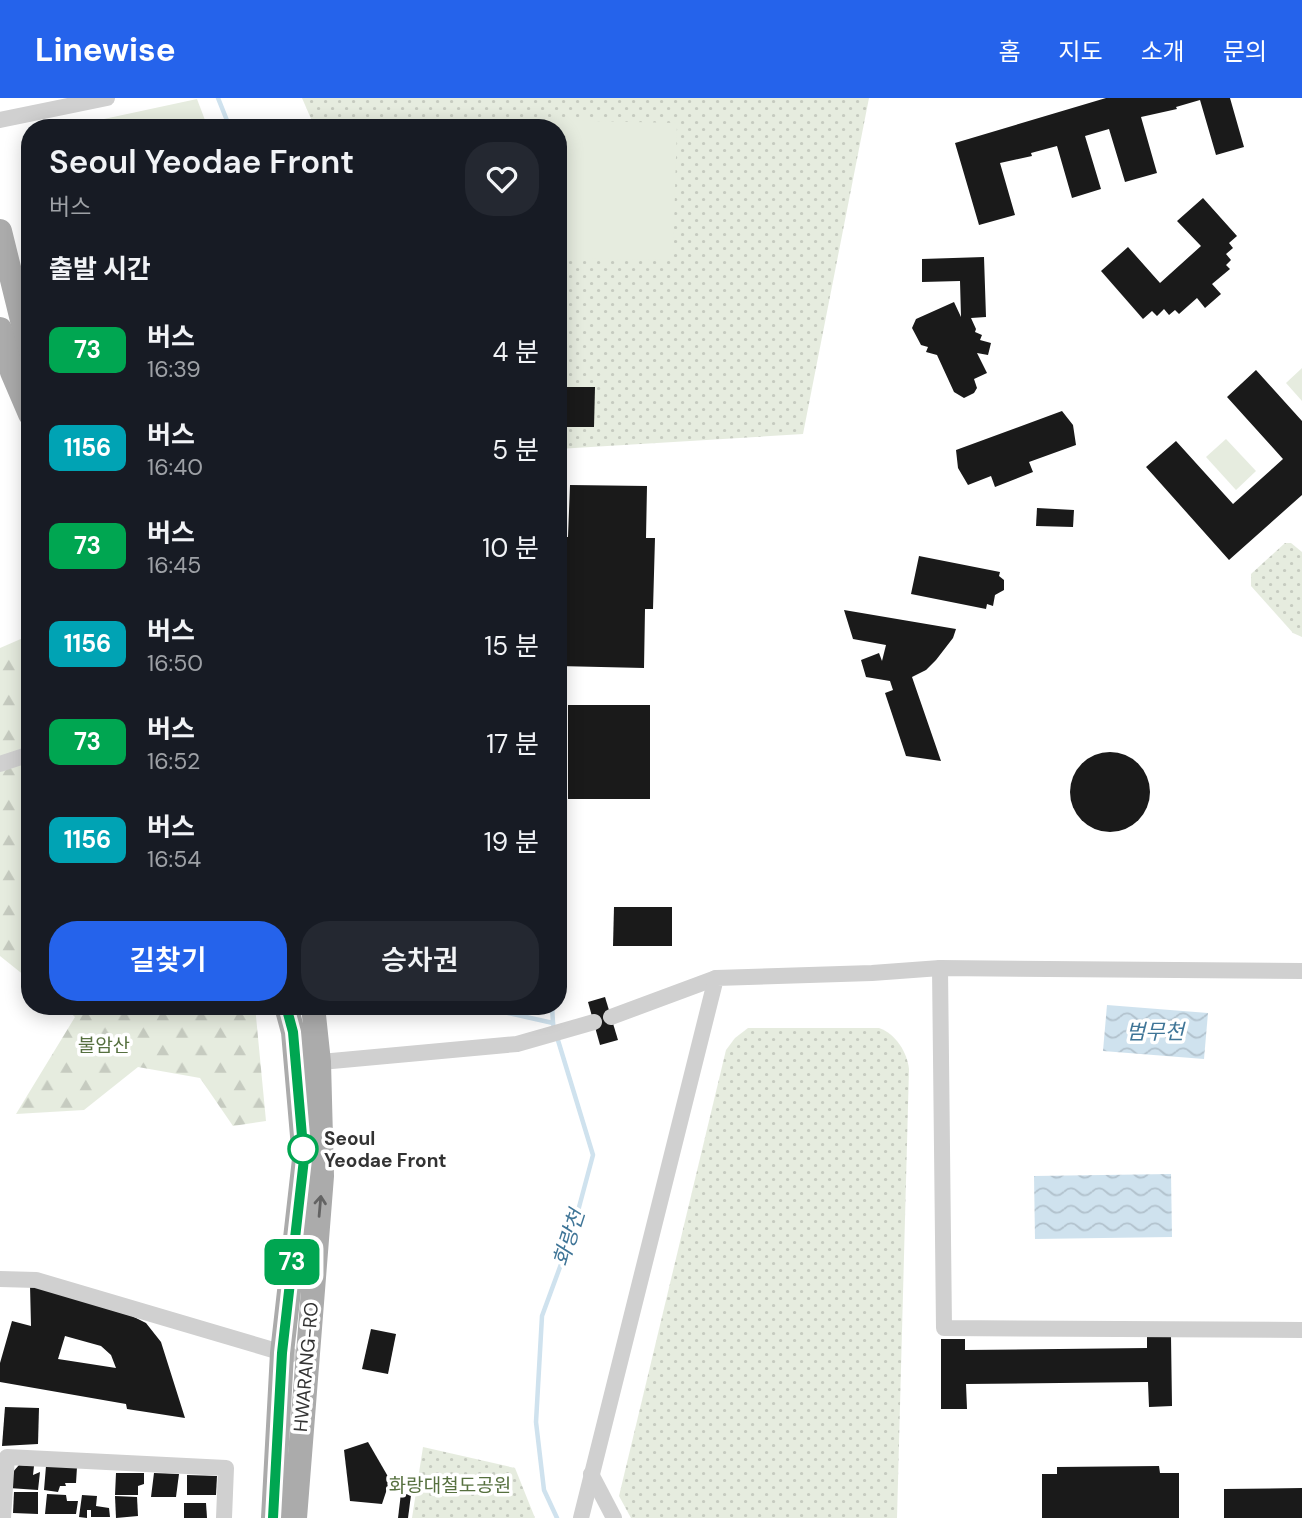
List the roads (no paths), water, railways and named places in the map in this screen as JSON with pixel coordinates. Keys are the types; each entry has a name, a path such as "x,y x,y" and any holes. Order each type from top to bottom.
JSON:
{"main road":[{"path":"0,231 21,316"},
{"path":"0,329 21,393"},
{"name":"HWARANG-RO","path":"288,1015 308,1064 322,1176 295,1518"},
{"name":"HWARANG-RO","path":"273,1518 282,1353 304,1159 312,1015"}],"street":[{"path":"0,120 107,98"},
{"path":"0,764 21,757"},
{"path":"940,968 944,1328 1302,1331"},
{"path":"611,1017 716,978 940,968 1302,971"},
{"path":"581,1518 716,978"},
{"path":"308,1064 517,1044 593,1023"},
{"path":"0,1279 36,1280 306,1360"},
{"path":"3,1518 7,1457 226,1468 224,1518"},
{"path":"592,1474 614,1518"}],"water":[{"name":"범무천","path":"1107,1005 1208,1013 1204,1059 1103,1051"},
{"path":"1171,1174 1172,1237 1035,1239 1034,1176"}],"waterway":[{"name":"화랑천","path":"218,98 226,119"},
{"name":"화랑천","path":"517,1015 553,1023 554,1029"},
{"path":"553,1015 553,1023"},
{"name":"화랑천","path":"557,1037 593,1155 571,1237 542,1316 536,1422 544,1490 557,1518"}],"place":[{"name":"Seoul Yeodae Front","path":"303,1149"}],"park label":[{"name":"불암산","path":"104,1045"},
{"name":"화랑대철도공원","path":"450,1485"}]}
